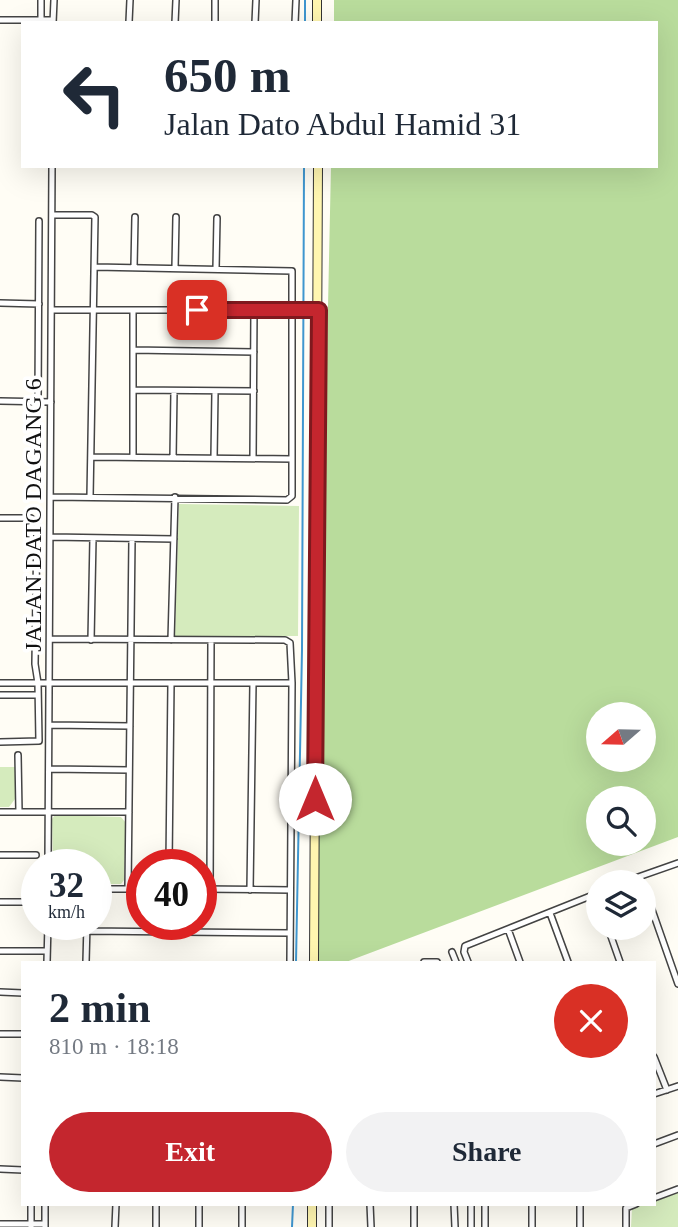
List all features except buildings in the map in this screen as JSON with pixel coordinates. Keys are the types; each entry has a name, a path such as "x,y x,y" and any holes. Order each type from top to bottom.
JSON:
{"street":[{"path":"41,0 41,20"},
{"path":"53,21 54,0"},
{"path":"129,21 130,0"},
{"path":"175,21 176,0"},
{"path":"215,0 215,21"},
{"path":"255,21 256,0"},
{"path":"295,21 296,0"},
{"path":"317,0 317,21"},
{"path":"0,20 47,21"},
{"name":"JALAN DATO DAGANG 6","path":"48,849 52,168"},
{"path":"314,961 318,168"},
{"path":"52,215 95,217 93,457 90,497"},
{"path":"134,267 135,217"},
{"path":"175,268 176,217"},
{"path":"216,218 216,269"},
{"path":"38,401 39,221"},
{"path":"52,497 290,499 292,496 292,271 95,267"},
{"path":"0,303 39,304"},
{"path":"52,310 319,310"},
{"path":"133,310 133,457"},
{"path":"253,458 254,310"},
{"path":"133,350 254,352"},
{"path":"133,390 254,391"},
{"path":"173,458 174,391"},
{"path":"214,458 215,391"},
{"path":"0,401 51,402"},
{"path":"93,457 292,459"},
{"path":"171,640 175,497"},
{"path":"0,519 31,517 37,523 35,664 39,741 0,742"},
{"path":"51,537 174,539"},
{"path":"90,640 93,538"},
{"path":"129,849 132,539"},
{"path":"50,639 285,640 290,643 290,961"},
{"path":"210,849 211,640"},
{"path":"0,683 292,682"},
{"path":"169,849 171,683"},
{"path":"250,890 253,683"},
{"path":"0,695 38,695"},
{"path":"49,725 130,726"},
{"path":"18,755 19,812"},
{"path":"49,769 130,770"},
{"path":"0,812 129,812"},
{"path":"0,855 21,855"},
{"path":"656,873 678,863"},
{"path":"217,889 290,890"},
{"path":"468,961 465,946 586,900"},
{"path":"0,902 21,902"},
{"path":"550,913 568,961"},
{"path":"656,921 678,984"},
{"path":"112,929 290,933"},
{"path":"508,929 520,961"},
{"path":"47,940 47,961"},
{"path":"86,961 87,940"},
{"path":"612,940 620,961"},
{"path":"0,951 47,951"},
{"path":"453,952 456,961"},
{"path":"0,992 21,993"},
{"path":"0,1034 21,1034"},
{"path":"656,1062 667,1090"},
{"path":"0,1077 21,1078"},
{"path":"656,1093 678,1086"},
{"path":"656,1143 678,1135"},
{"path":"0,1169 21,1170"},
{"path":"656,1197 678,1189"},
{"path":"31,1226 32,1206"},
{"path":"0,1224 45,1226 45,1206"},
{"path":"116,1206 116,1227"},
{"path":"156,1206 156,1227"},
{"path":"199,1206 199,1227"},
{"path":"242,1206 242,1227"},
{"path":"312,1206 312,1227"},
{"path":"329,1206 329,1227"},
{"path":"370,1206 370,1227"},
{"path":"414,1206 414,1227"},
{"path":"454,1206 455,1227"},
{"path":"471,1206 471,1227"},
{"path":"485,1206 485,1227"},
{"path":"531,1227 532,1206"},
{"path":"580,1206 580,1227"},
{"path":"626,1227 626,1208 631,1206"}],"green space":[{"path":"334,0 678,0 678,837 656,845 656,786 586,786 586,856 628,856 349,961 314,961 331,168 658,168 658,21 334,21"},
{"path":"179,504 299,506 298,636 175,636"},
{"path":"0,767 15,767 15,799 9,807 0,807"},
{"path":"55,815 121,817 126,823 124,880 121,884 112,884 112,849 53,849 52,819"},
{"path":"678,1193 678,1227 631,1227 632,1209 656,1206 656,1201"}],"waterway":[{"path":"305,0 305,21"},
{"path":"296,961 302,650 304,168"},
{"path":"292,1227 293,1206"}],"route":[{"path":"197,310 319,310 315,799"}]}
